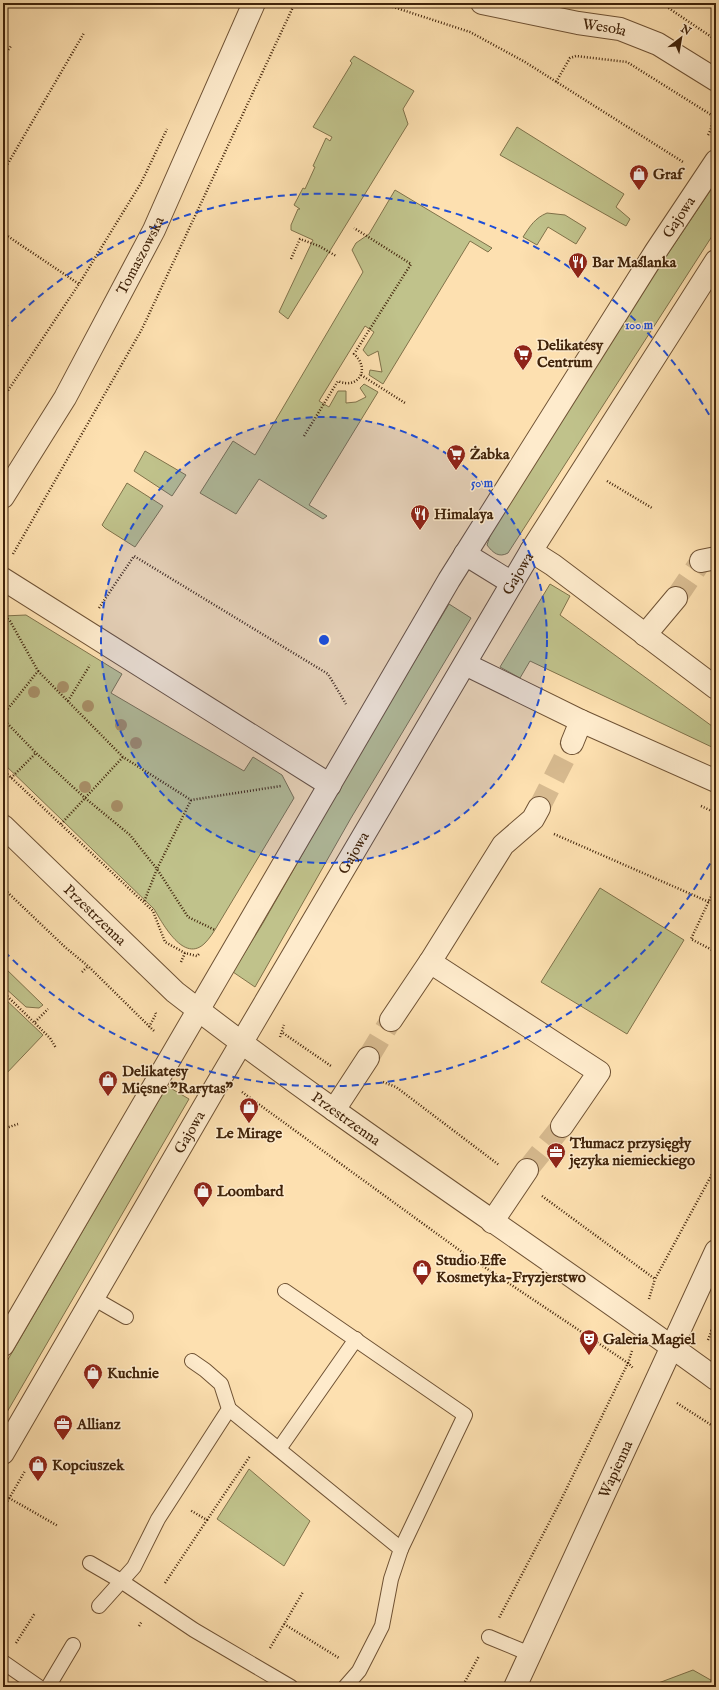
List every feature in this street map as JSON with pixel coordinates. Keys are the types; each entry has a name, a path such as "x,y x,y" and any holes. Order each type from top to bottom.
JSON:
{"street":[{"name":"Tomaszowska","path":"3,497 65,398 154,230 254,3"},
{"name":"Wesoła","path":"482,3 578,23 620,29 658,44 716,80"},
{"name":"Gajowa","path":"3,1345 465,554 656,251 716,161"},
{"name":"Gajowa","path":"3,1453 531,551 716,261"},
{"path":"531,551 716,688"},
{"path":"465,554 512,583"},
{"path":"3,579 330,785"},
{"path":"645,635 676,598"},
{"path":"465,664 582,721 716,781"},
{"path":"572,743 582,721"},
{"path":"391,1020 430,962 503,845 533,819 539,808"},
{"name":"Przestrzenna","path":"3,826 171,989 198,1010 242,1044 334,1110 716,1379"},
{"path":"430,962 599,1072 562,1126"},
{"path":"334,1110 368,1058"},
{"path":"492,1222 527,1170"},
{"name":"Wapienna","path":"515,1687 716,1251"}],"lane":[{"path":"285,1291 465,1414 401,1549 392,1579 382,1626 359,1671 345,1687"},
{"path":"93,1298 126,1317"},
{"path":"278,1449 356,1339"},
{"path":"192,1361 221,1384 228,1409 401,1549"},
{"path":"99,1606 134,1567 158,1519 228,1409"},
{"path":"90,1563 121,1581 194,1630 291,1687"},
{"path":"489,1637 530,1654"},
{"path":"48,1687 73,1645"},
{"path":"4,1662 39,1687"}],"path":[{"path":"45,7 48,3"},
{"path":"14,551 142,329 294,5 298,3"},
{"path":"381,3 470,32 525,62 689,166"},
{"path":"661,3 716,40"},
{"path":"3,172 84,33"},
{"path":"3,57 11,46"},
{"path":"556,82 570,58 576,56 627,62 714,116"},
{"path":"705,140 713,127 716,108"},
{"path":"3,398 79,284 142,183 168,126"},
{"path":"304,436 338,381 344,384 350,383 361,375 362,364 354,354 411,264 354,228"},
{"path":"3,233 79,284"},
{"path":"291,259 300,239 319,246 336,256"},
{"path":"361,375 405,402"},
{"path":"604,479 652,508"},
{"path":"97,610 134,556 328,674 350,710"},
{"path":"3,615 10,621 38,671 123,757 191,800 278,787 292,782 302,790 311,774"},
{"path":"3,715 38,671"},
{"path":"3,720 85,798 130,835 157,869 188,917 220,933"},
{"path":"11,778 36,753"},
{"path":"61,824 123,757"},
{"path":"3,770 153,911 165,942 185,953 197,956 204,951"},
{"path":"144,902 157,869 191,800"},
{"path":"555,835 709,902"},
{"path":"716,886 692,939 716,952"},
{"path":"3,888 66,948 88,966 158,1035"},
{"path":"82,972 88,966"},
{"path":"3,992 35,1022 50,1038 56,1048"},
{"path":"35,1022 48,1009"},
{"path":"242,1093 462,1252 628,1363 560,1502 462,1687"},
{"path":"3,1129 18,1124"},
{"path":"712,1330 716,1323"},
{"path":"674,1409 677,1402 716,1428"},
{"path":"153,1602 251,1455 256,1460"},
{"path":"9,1498 58,1526"},
{"path":"171,1498 207,1520"},
{"path":"260,1668 303,1592"},
{"path":"4,1662 35,1613"},
{"path":"284,1624 341,1659"}],"green space":[{"path":"354,56 414,91 403,109 408,124 288,319 279,312 313,240 291,230 291,225 298,209 300,209 294,205 303,188 305,189 315,167 313,166 326,138 330,141 332,137 313,127 352,63 350,61"},
{"path":"517,127 624,194 616,207 630,219 626,226 500,155"},
{"path":"716,182 716,230 508,553 502,555 496,554 487,545 491,533 655,273"},
{"path":"395,190 492,248 488,252 470,241 383,384 369,375 370,370 382,372 378,351 368,356 363,350 374,332 365,326 319,401 329,407 338,391 346,391 346,403 356,402 366,397 360,388 364,384 378,392 309,505 327,516 323,519 259,479 236,514 200,493 233,441 255,455 363,272 352,250 356,243 369,234"},
{"path":"547,213 565,215 586,228 576,244 548,227 537,245 523,237 536,220"},
{"path":"145,451 186,475 172,496 134,471"},
{"path":"127,483 163,506 135,547 102,525"},
{"path":"550,584 570,596 560,615 716,729 716,749 530,661 520,678 500,667"},
{"path":"449,604 471,618 351,818 255,987 233,972 263,923 372,732"},
{"path":"26,615 122,674 111,693 244,771 253,757 282,775 294,798 214,932 205,943 197,948 189,949 175,940 154,909 3,763 3,616"},
{"path":"600,888 684,940 627,1034 541,982"},
{"path":"3,966 43,1005 39,1008 26,1007 3,986"},
{"path":"3,997 43,1035 3,1077"},
{"path":"167,1086 189,1099 3,1419 3,1368"},
{"path":"249,1469 310,1521 284,1566 217,1519"},
{"path":"693,1670 716,1683 716,1687 652,1687 653,1685"}],"tunnel":[{"path":"676,598 701,561"},
{"path":"539,808 572,743"},
{"path":"368,1058 391,1020"},
{"path":"527,1170 562,1126"}],"place":[{"name":"Graf","path":"639,191"},
{"name":"Bar Maślanka","path":"578,279"},
{"name":"Delikatesy Centrum","path":"523,371"},
{"name":"Żabka","path":"456,471"},
{"name":"Himalaya","path":"420,531"},
{"name":"Delikatesy Mięsne \"Rarytas\"","path":"108,1097"},
{"name":"Le Mirage","path":"249,1124"},
{"name":"Tłumacz przysięgły języka niemieckiego","path":"556,1169"},
{"name":"Loombard","path":"203,1208"},
{"name":"Studio Effe Kosmetyka-Fryzjerstwo","path":"422,1286"},
{"name":"Galeria Magiel","path":"589,1356"},
{"name":"Kuchnie","path":"93,1390"},
{"name":"Allianz","path":"63,1441"},
{"name":"Kopciuszek","path":"38,1482"}]}
